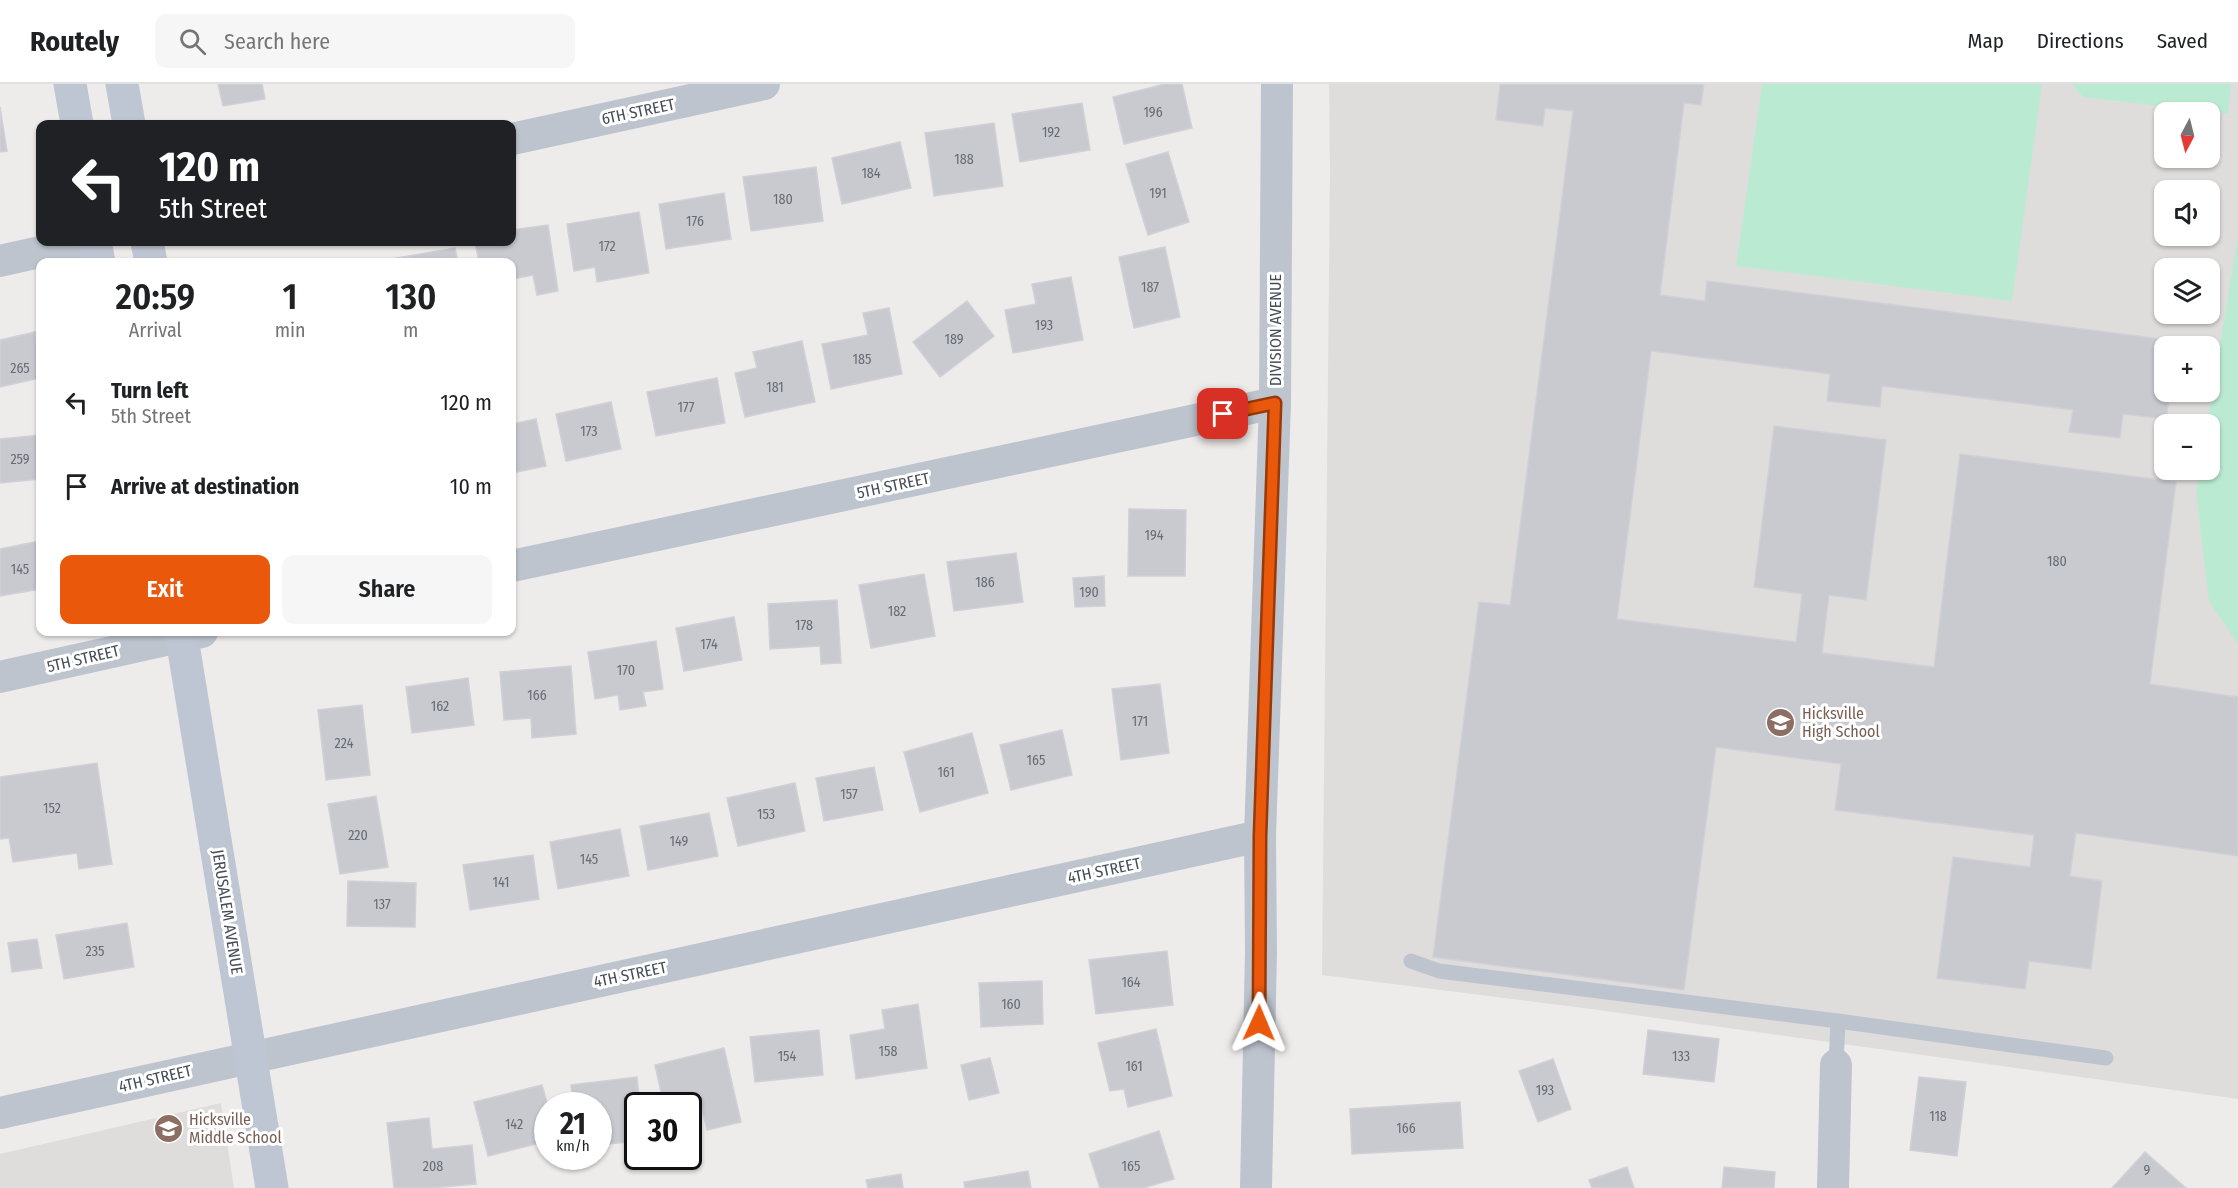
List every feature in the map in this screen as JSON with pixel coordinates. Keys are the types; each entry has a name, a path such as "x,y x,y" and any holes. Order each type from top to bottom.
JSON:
{"main road":[{"path":"70,84 76,120"},
{"path":"122,84 128,120"},
{"name":"JERUSALEM AVENUE","path":"187,636 272,1188"}],"street":[{"name":"6TH STREET","path":"516,138 764,84"},
{"name":"DIVISION AVENUE","path":"1256,1188 1261,952 1260,836 1275,403 1277,84"},
{"path":"0,261 67,246"},
{"name":"5TH STREET","path":"516,565 1275,403"},
{"name":"5TH STREET","path":"0,677 174,636"},
{"name":"4TH STREET","path":"0,1113 1260,836"},
{"path":"1833,1188 1836,1065"}],"lane":[{"path":"1412,961 1439,972 1838,1021 2106,1059"},
{"path":"1836,1065 1838,1021"}],"shaded area":[{"name":"Hicksville High School","path":"1329,84 2238,84 2238,1099 1591,1009 1322,975"},
{"name":"Hicksville Middle School","path":"221,1103 234,1188 0,1188 0,1154"}],"green space":[{"path":"1762,84 2042,84 2012,301 1736,266"},
{"path":"2072,84 2231,84 2228,114 2220,113 2220,102 2154,102 2154,105 2083,97"},
{"path":"2238,236 2238,644 2209,601 2196,493 2198,480 2220,480 2220,414 2209,414 2211,402 2220,402 2220,345"}],"building":[{"path":"218,84 262,84 265,99 223,106"},
{"path":"1165,84 1182,84 1192,128 1124,144 1113,97"},
{"path":"1500,84 1704,84 1701,105 1684,103 1660,295 1705,301 1707,281 2154,338 2154,402 2169,402 2167,414 2154,414 2154,418 2123,414 2120,438 2069,432 2073,410 1882,386 1880,407 1827,401 1830,374 1651,351 1617,619 1796,642 1802,594 1754,587 1774,426 1886,440 1866,600 1829,595 1822,653 1934,667 1960,454 2176,482 2150,684 2238,697 2238,856 2076,833 2070,876 2102,881 2091,969 2029,961 2025,989 1937,978 1953,857 2030,867 2034,835 1835,810 1841,764 1716,747 1684,990 1433,957 1479,602 1510,605 1573,111 1545,108 1543,126 1496,120"},
{"path":"1082,103 1090,150 1020,162 1012,114"},
{"path":"0,107 7,151 0,152"},
{"path":"994,123 1003,186 934,196 925,133"},
{"path":"900,142 911,188 842,204 832,158"},
{"path":"1168,152 1189,222 1148,235 1126,164"},
{"path":"816,167 823,221 751,231 743,177"},
{"path":"724,193 731,239 666,249 659,204"},
{"path":"639,212 649,273 597,282 595,267 574,271 567,224"},
{"path":"548,225 558,291 537,295 533,275 516,278 516,258 478,258 476,246 516,246 516,229"},
{"path":"1165,247 1180,317 1134,328 1119,257"},
{"path":"455,248 457,258 397,258"},
{"path":"1071,277 1083,340 1013,353 1005,310 1036,304 1032,284"},
{"path":"967,301 994,336 940,377 913,342"},
{"path":"889,308 902,374 831,389 822,344 868,335 863,313"},
{"path":"35,332 36,379 0,387 0,340"},
{"path":"802,341 815,402 745,417 735,373 757,368 753,352"},
{"path":"717,378 725,423 656,436 647,392"},
{"path":"611,402 621,449 566,461 556,414"},
{"path":"536,419 546,466 516,472 516,423"},
{"path":"36,435 36,479 0,483 0,439"},
{"path":"1129,509 1186,510 1185,576 1128,576"},
{"path":"36,542 36,590 0,596 0,549"},
{"path":"1016,553 1023,602 954,611 947,562"},
{"path":"924,574 935,636 871,648 859,585"},
{"path":"1104,576 1105,606 1075,607 1073,578"},
{"path":"837,600 841,663 821,664 820,646 770,649 768,604"},
{"path":"734,617 742,660 684,671 676,628"},
{"path":"656,641 663,689 643,692 646,706 620,710 618,695 595,699 588,652"},
{"path":"571,666 576,734 532,738 531,718 504,720 500,672"},
{"path":"468,678 474,725 412,733 406,687"},
{"path":"1160,684 1169,753 1121,760 1112,689"},
{"path":"362,705 370,775 326,780 318,710"},
{"path":"1062,730 1072,775 1011,790 1000,745"},
{"path":"972,733 988,793 920,812 904,752"},
{"path":"97,763 112,864 79,869 77,853 13,862 9,838 0,839 0,777"},
{"path":"874,767 883,810 824,821 816,778"},
{"path":"795,783 805,831 738,846 727,798"},
{"path":"376,796 388,867 340,874 328,804"},
{"path":"709,813 718,856 648,870 640,826"},
{"path":"620,829 629,876 558,889 550,842"},
{"path":"533,855 539,899 470,910 463,865"},
{"path":"348,881 416,883 415,927 347,926"},
{"path":"127,923 134,967 64,979 56,935"},
{"path":"37,939 42,968 12,972 8,943"},
{"path":"1167,951 1173,1005 1096,1014 1089,960"},
{"path":"1042,981 1043,1024 981,1027 979,983"},
{"path":"918,1004 927,1068 856,1079 850,1035 885,1029 882,1010"},
{"path":"1156,1029 1172,1096 1128,1107 1124,1089 1110,1091 1098,1043"},
{"path":"819,1030 823,1075 755,1082 750,1037"},
{"path":"1648,1030 1719,1039 1714,1082 1643,1074"},
{"path":"724,1048 741,1122 707,1130 702,1109 702,1092 661,1092 655,1065"},
{"path":"990,1058 999,1093 969,1100 961,1065"},
{"path":"1553,1059 1571,1109 1538,1122 1519,1071"},
{"path":"637,1077 639,1092 624,1092 624,1142 612,1144 612,1092 572,1092 571,1085"},
{"path":"1919,1077 1966,1082 1957,1156 1910,1150"},
{"path":"542,1085 544,1092 534,1092 534,1144 488,1156 474,1102"},
{"path":"1460,1102 1463,1148 1352,1154 1350,1109"},
{"path":"429,1118 432,1149 472,1145 476,1184 394,1188 387,1123"},
{"path":"1159,1131 1174,1179 1143,1188 1100,1188 1089,1154"},
{"path":"2145,1152 2186,1188 2112,1188"},
{"path":"1627,1167 1634,1188 1592,1188 1589,1180"},
{"path":"1724,1167 1775,1172 1774,1188 1722,1188"},
{"path":"1028,1171 1031,1188 965,1188 964,1182"},
{"path":"901,1174 903,1188 868,1188 866,1180"}],"place":[{"name":"Hicksville High School","path":"1781,722"},
{"name":"Hicksville Middle School","path":"168,1128"}],"route":[{"path":"1223,414 1275,403 1260,836 1259,1023"}]}
